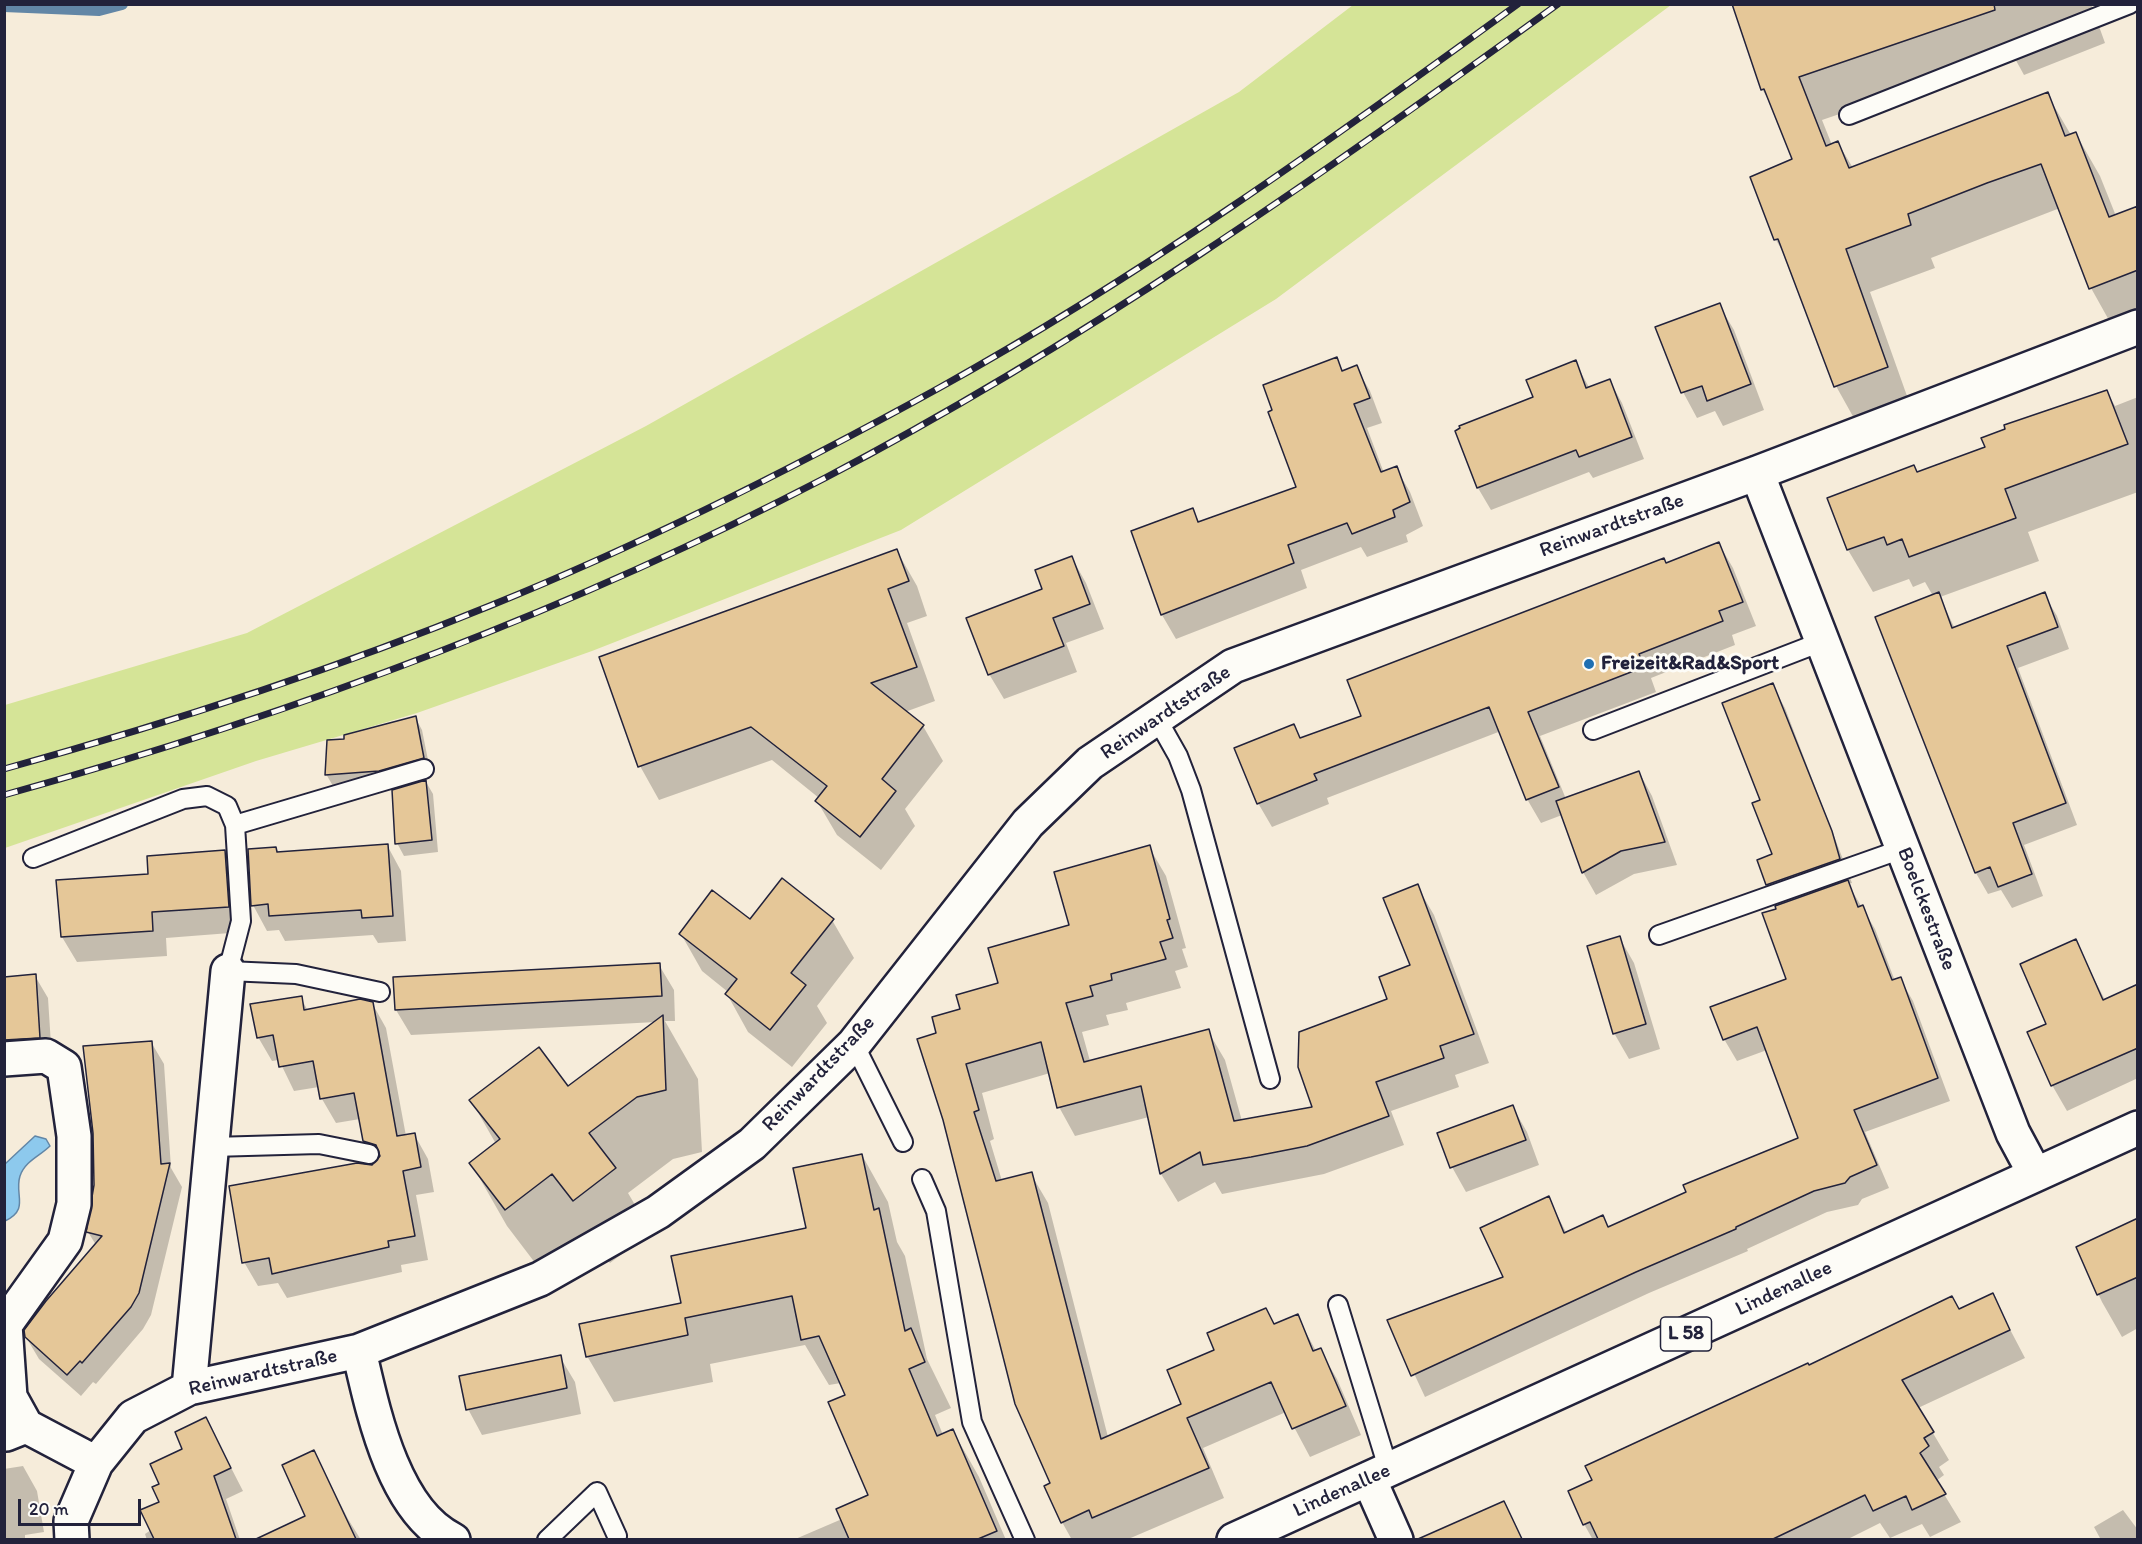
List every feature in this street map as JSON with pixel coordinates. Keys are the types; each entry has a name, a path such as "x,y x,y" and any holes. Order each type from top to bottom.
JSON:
{"street":[{"name":"Reinwardtstraße","path":"72,1539 71,1521 96,1463 133,1417 189,1388 359,1351 540,1280 658,1212 752,1144 854,1044 1028,822 1090,763 1233,666 1757,473 2138,327"},
{"name":"Boelckestraße","path":"1757,473 2013,1133 2036,1174"},
{"path":"189,1388 228,971"},
{"path":"4,1059 46,1056 64,1067 75,1136 74,1204 65,1241 11,1301 5,1325 10,1397 15,1430 96,1463"},
{"name":"Lindenallee","path":"1234,1539 2138,1128"},
{"name":"Reinwardtstraße","path":"359,1351 373,1412 412,1506 444,1536 453,1539"},
{"path":"1379,1475 1396,1539"}],"lane":[{"path":"1849,115 2130,4"},
{"path":"1593,730 1821,642"},
{"path":"1156,717 1178,756 1191,790 1270,1079"},
{"path":"235,825 424,769"},
{"path":"33,858 183,799 207,796 227,806 235,825 241,921 228,971 296,974 380,992"},
{"path":"1659,935 1902,849"},
{"path":"854,1044 903,1142"},
{"path":"212,1147 319,1144 369,1154"},
{"path":"922,1179 936,1211 972,1422 1025,1539"},
{"path":"1338,1305 1379,1475"},
{"path":"548,1539 597,1492 617,1536"}],"green space":[{"path":"1353,5 1671,5 1276,299 901,530 592,651 417,713 256,761 5,848 5,705 247,633 646,426 1239,92"}],"water":[{"path":"35,1136 46,1139 50,1146 22,1171 17,1212 5,1221 5,1164"}],"building":[{"path":"1732,4 1994,4 1995,10 1799,77 1826,146 1838,141 1849,168 2048,92 2065,136 2076,132 2109,217 2138,206 2138,270 2089,289 2041,164 1987,183 1908,214 1911,225 1846,249 1888,367 1834,387 1778,239 1774,240 1750,177 1792,159 1764,89 1761,90"},
{"path":"1720,303 1751,384 1707,401 1702,386 1681,393 1655,327"},
{"path":"1337,357 1342,371 1357,365 1370,398 1354,404 1381,472 1397,466 1410,502 1393,510 1395,517 1352,534 1347,523 1288,545 1294,563 1161,615 1131,531 1193,508 1198,522 1296,487 1268,412 1272,410 1263,385"},
{"path":"1576,360 1586,388 1610,379 1632,437 1579,457 1576,450 1477,488 1455,431 1460,428 1459,426 1533,397 1526,380"},
{"path":"2107,390 2128,444 2005,489 2016,518 1909,557 1902,539 1887,545 1884,537 1847,550 1827,498 1914,465 1917,472 1985,447 1981,438 2005,429 2004,425"},
{"path":"1719,542 1743,602 1719,611 1723,621 1639,654 1644,667 1528,712 1559,787 1526,800 1489,707 1314,774 1317,780 1257,804 1234,748 1294,724 1300,738 1361,716 1347,680 1664,558 1666,563"},
{"path":"897,549 909,581 888,589 917,667 871,683 924,725 882,779 896,791 860,837 815,801 827,786 751,727 638,767 599,657"},
{"path":"1072,556 1090,604 1053,618 1064,646 988,675 966,618 1042,589 1035,570"},
{"path":"1939,592 1952,628 2045,592 2058,627 2007,646 2066,803 2013,823 2032,874 1998,887 1990,867 1975,873 1875,617"},
{"path":"1773,683 1832,831 1840,859 1766,885 1757,860 1772,854 1752,803 1760,800 1722,703"},
{"path":"416,716 424,758 379,771 325,775 327,740 344,739 344,735"},
{"path":"1639,771 1665,842 1621,851 1582,873 1556,801"},
{"path":"426,780 432,840 395,844 392,790"},
{"path":"388,844 393,916 362,918 361,910 269,916 268,904 251,906 248,849 276,847 277,852"},
{"path":"1150,845 1173,938 1160,942 1166,959 1111,974 1112,980 1090,986 1093,996 1066,1003 1084,1062 1209,1029 1234,1121 1312,1107 1298,1067 1299,1032 1387,999 1379,977 1410,965 1383,898 1418,884 1474,1034 1440,1046 1444,1058 1376,1082 1389,1116 1307,1146 1251,1157 1203,1165 1200,1152 1160,1174 1141,1086 1057,1108 1041,1042 966,1064 979,1110 974,1112 996,1181 1032,1172 1101,1439 1181,1404 1167,1370 1214,1350 1207,1333 1266,1308 1274,1324 1298,1314 1313,1351 1321,1348 1346,1406 1292,1429 1271,1382 1187,1418 1209,1468 1092,1518 1089,1510 1061,1523 1044,1486 1050,1483 1015,1404 943,1120 917,1039 936,1033 932,1017 960,1009 956,995 998,983 988,948 1069,925 1054,872"},
{"path":"225,850 229,907 152,912 153,931 61,937 56,880 148,874 147,856"},
{"path":"782,878 834,919 791,973 806,985 770,1030 725,994 737,979 679,934 712,890 750,919"},
{"path":"1848,880 1858,907 1863,905 1892,980 1901,977 1938,1078 1854,1110 1877,1165 1850,1177 1845,1183 1814,1191 1736,1229 1636,1272 1411,1376 1387,1320 1503,1277 1480,1228 1549,1196 1564,1233 1603,1215 1608,1227 1686,1192 1683,1185 1798,1138 1757,1027 1723,1040 1710,1007 1786,979 1762,913 1776,909 1775,906"},
{"path":"1620,936 1646,1024 1613,1034 1587,946"},
{"path":"2076,939 2103,1000 2138,984 2138,1048 2051,1086 2027,1032 2046,1024 2020,964"},
{"path":"660,963 662,996 395,1010 393,977"},
{"path":"36,974 40,1038 4,1040 4,977"},
{"path":"302,996 304,1010 360,999 373,1002 397,1136 415,1133 421,1167 403,1171 415,1236 388,1241 389,1247 272,1274 269,1258 242,1263 229,1186 357,1163 372,1165 380,1156 376,1145 363,1141 354,1093 320,1099 313,1061 279,1067 273,1035 257,1038 250,1004"},
{"path":"663,1015 666,1090 637,1097 589,1133 616,1168 573,1201 552,1174 505,1210 469,1163 500,1139 469,1100 539,1047 568,1086"},
{"path":"152,1041 161,1164 170,1163 139,1293 131,1307 82,1363 80,1361 67,1375 25,1337 24,1330 102,1236 86,1232 94,1185 93,1133 83,1046"},
{"path":"1513,1105 1526,1140 1450,1168 1437,1133"},
{"path":"862,1154 874,1210 879,1208 905,1331 911,1328 925,1362 909,1369 937,1436 953,1429 997,1531 978,1539 849,1539 836,1509 868,1495 828,1402 845,1395 819,1336 801,1340 792,1296 685,1318 688,1335 586,1357 579,1324 681,1303 671,1256 806,1228 793,1168"},
{"path":"2138,1218 2138,1277 2097,1295 2076,1247"},
{"path":"1993,1293 2010,1330 1902,1380 1934,1432 1924,1438 1929,1446 1920,1453 1946,1494 1912,1510 1906,1496 1873,1511 1865,1495 1773,1539 1598,1539 1590,1522 1583,1525 1568,1491 1592,1480 1585,1466 1808,1363 1809,1365 1952,1296 1959,1309"},
{"path":"561,1355 567,1388 466,1410 459,1376"},
{"path":"206,1417 231,1468 214,1476 236,1539 154,1539 140,1510 159,1502 152,1487 159,1484 150,1464 182,1449 175,1432"},
{"path":"314,1450 356,1539 256,1539 305,1516 282,1465"},
{"path":"1504,1501 1522,1539 1418,1539"}],"waterway":[{"path":"4,6 99,10 122,4"}],"railway":[{"path":"4,769 251,694 432,629 606,556 830,447 1014,345 1162,253 1306,156 1518,4"},
{"path":"4,795 215,731 423,658 627,574 825,478 1015,371 1200,255 1380,131 1558,4"}],"place":[{"name":"Freizeit&Rad&Sport","path":"1589,664"}]}
